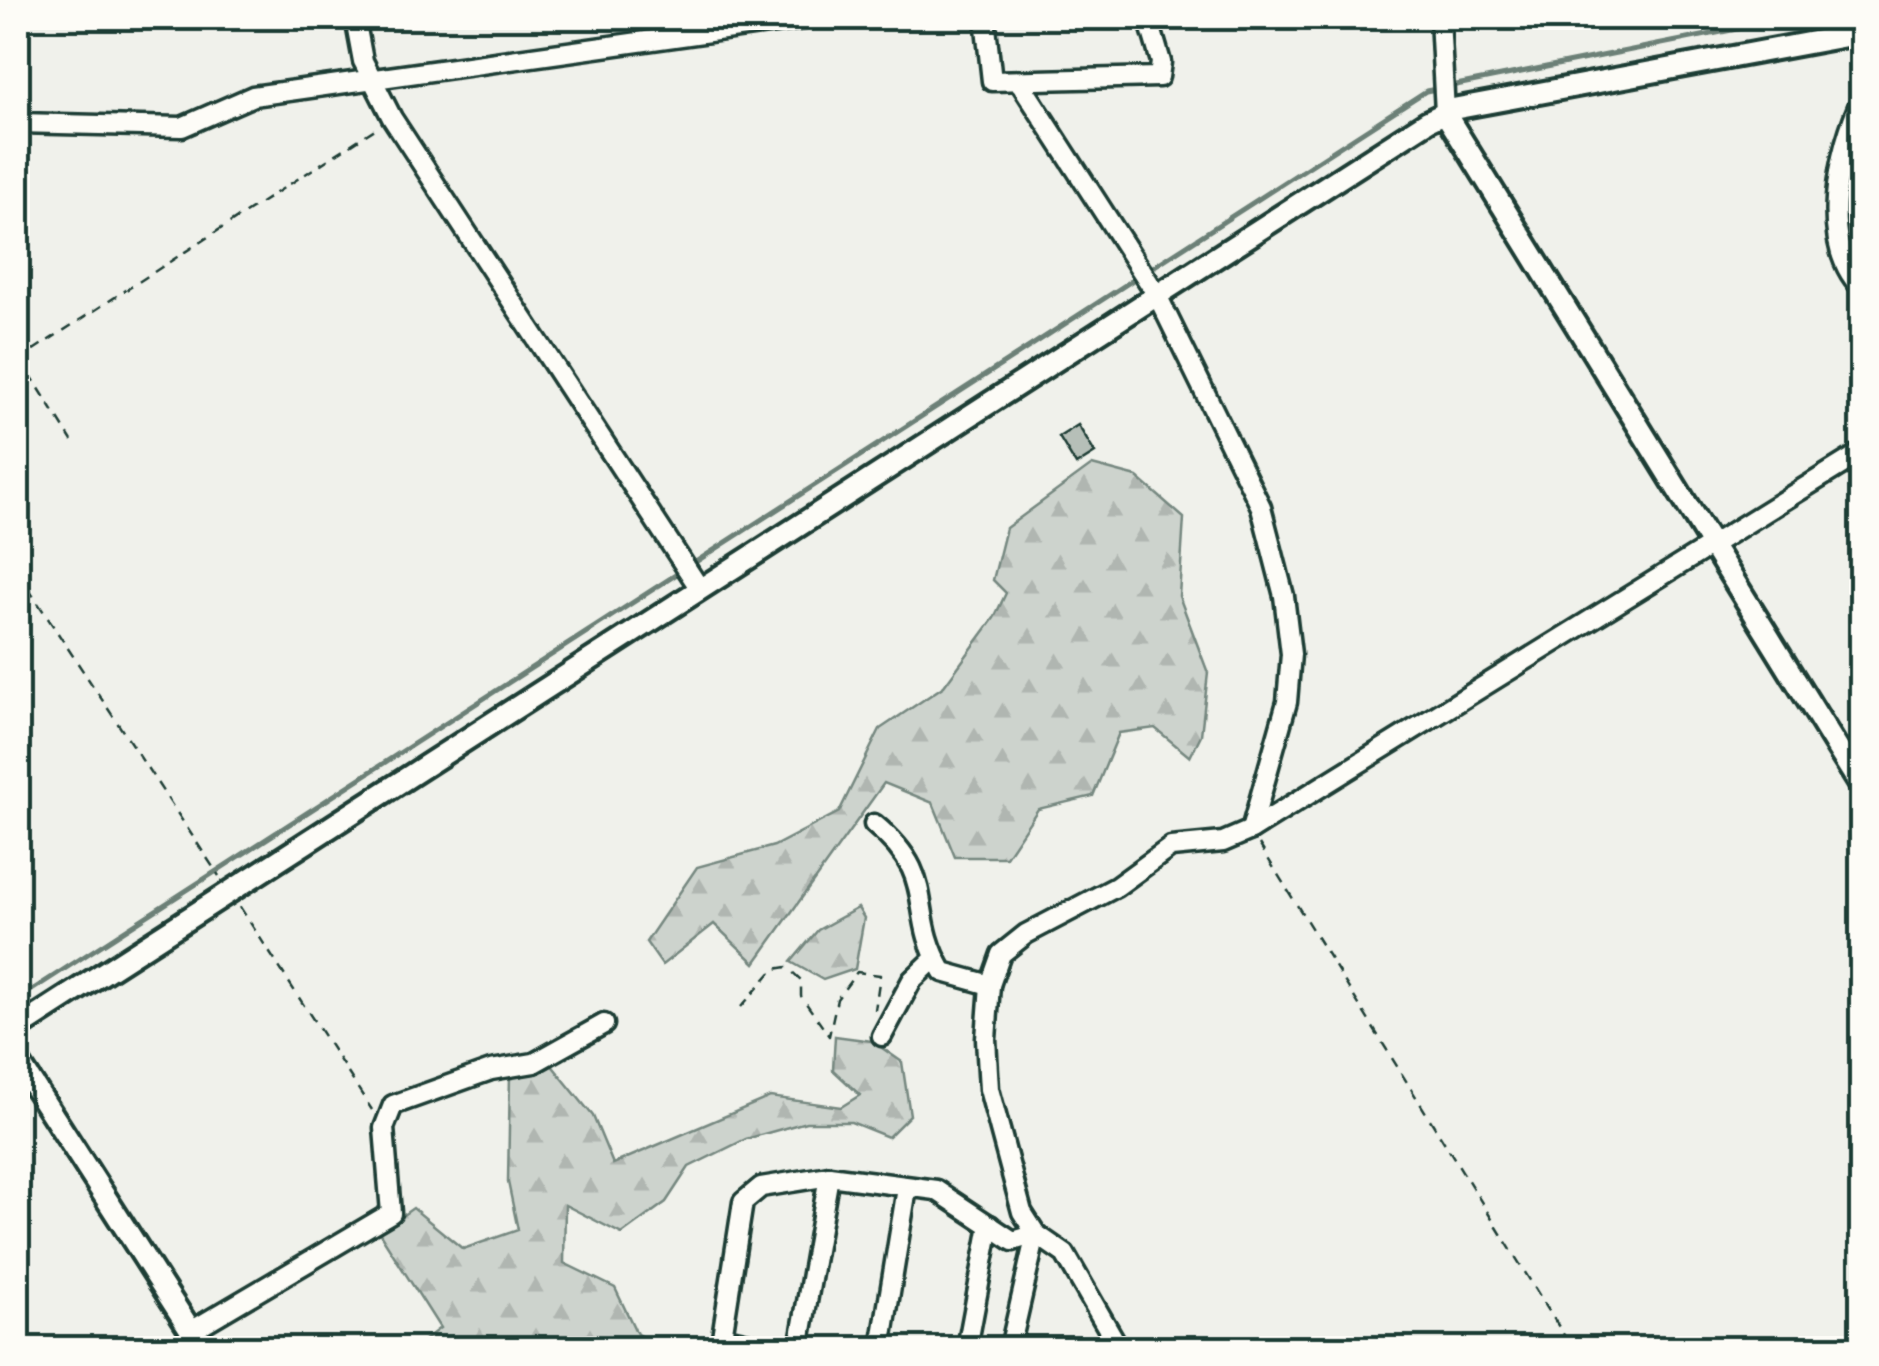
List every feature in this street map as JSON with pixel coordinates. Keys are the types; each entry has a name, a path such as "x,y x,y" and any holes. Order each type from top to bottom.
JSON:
{"street":[{"path":"355,18 363,61 392,118 700,588"},
{"path":"18,123 182,127 253,96 810,18"},
{"path":"985,18 992,80 1020,81 1159,77 1161,62 1148,18"},
{"path":"1440,18 1444,108 1862,788"},
{"path":"18,1028 1444,108 1862,33"},
{"path":"1020,81 1157,295 1261,507 1284,596 1291,654 1288,702 1251,830"},
{"path":"1862,98 1833,189 1845,272 1862,288"},
{"path":"1120,1348 1065,1254 1036,1234 1022,1212 989,1089 990,986 1001,954 1026,934 1116,887 1171,847 1223,842 1251,830 1862,452"},
{"path":"874,824 898,844 919,876 926,943 943,972 990,986"},
{"path":"882,1036 912,980 935,958"},
{"path":"18,1061 196,1340 391,1213 384,1128 393,1105 491,1070 534,1063 604,1024"},
{"path":"769,1348 722,1337 743,1202 762,1187 830,1176 936,1190 1013,1241 1036,1234"},
{"path":"799,1348 830,1176"},
{"path":"881,1348 907,1188"},
{"path":"967,1348 990,1225"},
{"path":"1010,1348 1036,1234"}],"path":[{"path":"72,442 19,359 392,118"},
{"path":"18,573 384,1128"},
{"path":"1251,830 1572,1348"},
{"path":"742,1008 774,969 787,966 801,980 801,996 829,1036 837,999 857,972 880,975 874,1001 876,1035 882,1036"}],"green space":[{"path":"1092,465 1137,477 1184,518 1179,596 1208,673 1201,735 1190,757 1155,728 1119,733 1093,796 1038,809 1006,857 955,857 933,803 884,783 755,963 714,924 662,965 646,942 697,867 774,846 839,812 880,729 944,686 994,618 1006,593 993,580 1006,528"},
{"path":"858,908 864,918 855,969 823,980 791,962 818,930"},
{"path":"835,1036 872,1041 902,1062 910,1115 888,1137 851,1122 806,1122 746,1139 689,1167 666,1202 622,1234 565,1205 564,1263 615,1288 637,1334 662,1348 414,1348 440,1328 379,1232 413,1208 463,1249 518,1230 508,1182 510,1074 550,1063 593,1116 613,1164 770,1097 841,1107 860,1095 833,1070"}],"building":[{"path":"1078,425 1095,453 1076,465 1059,437"}],"waterway":[{"path":"18,999 1426,91 1792,18"}]}
